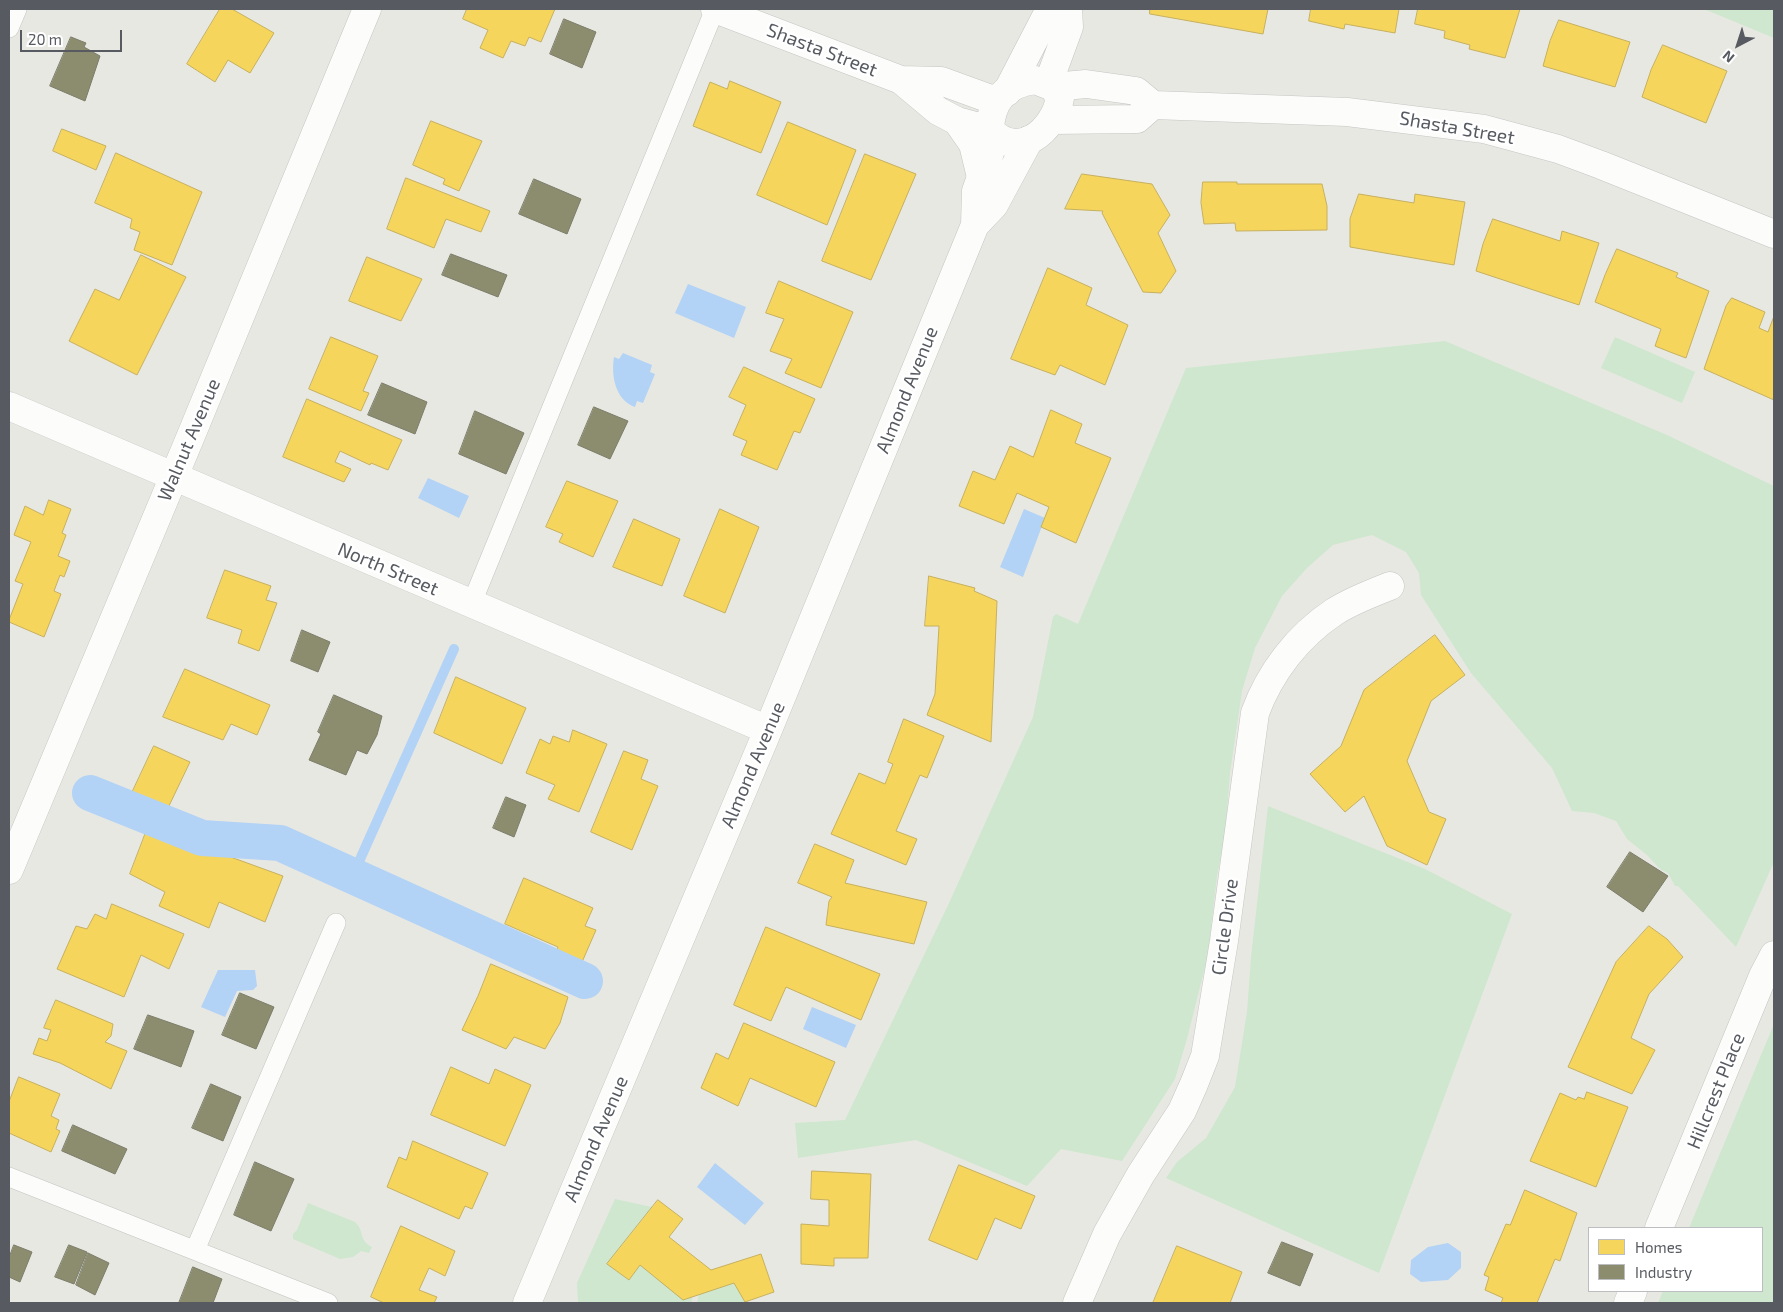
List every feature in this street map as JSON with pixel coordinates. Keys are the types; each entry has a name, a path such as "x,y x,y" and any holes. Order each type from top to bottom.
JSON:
{"street":[{"name":"Walnut Avenue","path":"9,870 367,9"},
{"name":"Shasta Street","path":"715,9 901,80 938,110 957,121 993,133"},
{"path":"1051,85 1060,98 1057,112 1053,120 1038,136 1018,143 1008,143 993,133 991,116 1050,11 1053,9"},
{"path":"1051,85 1069,27 1068,9"},
{"name":"Shasta Street","path":"901,80 941,81 1002,96"},
{"path":"1002,96 1025,81 1035,80 1051,85 1086,84 1136,91 1153,105 1136,118 1053,120"},
{"name":"Shasta Street","path":"1153,105 1347,112 1484,129 1584,159 1774,234"},
{"path":"957,121 973,144 980,177"},
{"name":"Almond Avenue","path":"527,1303 768,730 974,225 976,191 993,133"},
{"name":"Almond Avenue","path":"974,225 994,205 1029,140"},
{"name":"North Street","path":"9,406 768,730"},
{"name":"Circle Drive","path":"1077,1303 1107,1234 1182,1111 1205,1056 1224,941 1255,713 1261,696 1272,677 1308,632 1336,611 1390,586"},
{"name":"Hillcrest Place","path":"1659,1227 1763,976 1774,955"}],"lane":[{"path":"9,28 17,9"},
{"path":"471,604 715,9"},
{"path":"195,1250 336,923"},
{"path":"9,1177 328,1303"}],"green space":[{"path":"1704,9 1774,9 1774,38"},
{"path":"1615,337 1695,372 1682,403 1601,368"},
{"path":"1445,341 1667,435 1774,486 1774,862 1736,947 1678,886 1675,886 1668,873 1660,869 1647,855 1627,839 1616,821 1594,813 1572,811 1552,768 1471,673 1421,595 1419,573 1406,552 1372,535 1333,545 1307,568 1282,596 1255,648 1242,691 1230,773 1225,836 1217,876 1208,955 1187,1039 1175,1079 1122,1161 1061,1149 1027,1186 916,1140 798,1158 795,1123 845,1120 949,903 1033,717 1053,617 1056,614 1078,624 1186,368"},
{"path":"1268,806 1425,869 1512,914 1379,1273 1166,1178 1177,1162 1206,1138 1235,1087 1247,1012 1251,957"},
{"path":"1774,1024 1774,1303 1658,1303 1663,1292 1763,1292 1763,1227 1689,1227"},
{"path":"615,1199 652,1207 607,1264 629,1280 640,1265 693,1296 691,1303 578,1303 577,1283"},
{"path":"308,1203 355,1222 365,1241 372,1247 369,1253 361,1251 353,1257 340,1259 293,1239 293,1234 297,1230"},
{"path":"734,1283 746,1303 697,1303 699,1294"}],"water":[{"path":"688,284 746,307 734,338 675,313"},
{"path":"623,353 652,365 650,372 655,374 643,403 637,401 635,407 623,399 614,379 614,357 619,359"},
{"path":"428,478 469,496 459,518 418,498"},
{"path":"1024,509 1045,518 1023,577 1000,567"},
{"path":"218,970 255,970 257,986 253,990 237,991 225,1017 201,1007"},
{"path":"812,1007 856,1025 846,1048 803,1029"},
{"path":"715,1163 764,1203 745,1225 697,1187"},
{"path":"1448,1243 1461,1252 1461,1268 1448,1280 1421,1282 1410,1274 1411,1260 1428,1247"}],"building: Homes":[{"path":"220,9 232,9 274,33 250,73 228,60 215,82 187,64"},
{"path":"467,9 555,9 541,42 529,37 525,46 511,41 503,58 480,48 488,30 463,19"},
{"path":"1150,9 1268,9 1263,34 1150,14"},
{"path":"1311,9 1399,9 1395,33 1345,24 1344,29 1309,21"},
{"path":"1418,9 1520,9 1505,58 1469,49 1470,45 1444,38 1445,31 1415,24"},
{"path":"1559,20 1630,42 1615,87 1543,66 1550,41"},
{"path":"1663,45 1727,71 1706,123 1642,97 1651,70"},
{"path":"730,81 781,102 761,153 693,126 710,82 727,89"},
{"path":"431,121 482,141 459,191 443,184 445,179 413,165"},
{"path":"788,122 856,150 827,225 757,195"},
{"path":"62,129 106,146 96,170 53,151"},
{"path":"116,153 202,192 172,265 134,250 140,232 130,228 132,219 95,203"},
{"path":"865,154 916,174 871,280 822,261"},
{"path":"1082,174 1152,184 1170,215 1158,233 1176,271 1161,293 1143,292 1102,213 1103,211 1065,209"},
{"path":"406,178 490,211 481,232 446,219 434,248 387,229"},
{"path":"1203,182 1322,184 1327,206 1327,230 1236,231 1235,223 1204,224 1201,203"},
{"path":"1359,194 1414,203 1415,194 1465,202 1454,265 1350,247 1350,219"},
{"path":"1493,219 1560,241 1562,231 1599,243 1579,305 1476,271 1483,244"},
{"path":"1617,249 1678,273 1676,277 1709,291 1686,358 1655,346 1661,329 1595,302"},
{"path":"141,255 186,277 137,375 69,341 95,289 119,300"},
{"path":"367,257 422,279 401,321 349,301"},
{"path":"1048,268 1092,288 1086,305 1128,325 1105,385 1060,365 1055,375 1011,359"},
{"path":"779,281 853,312 821,388 785,373 792,359 770,351 784,319 766,313"},
{"path":"1732,298 1765,312 1759,328 1768,332 1774,316 1774,400 1704,369 1726,306"},
{"path":"331,337 378,356 363,391 369,393 361,411 309,389"},
{"path":"744,367 815,399 800,433 794,431 777,470 741,455 747,441 733,435 746,405 729,397"},
{"path":"307,399 402,440 388,470 371,463 370,465 340,451 335,462 351,469 344,482 283,457"},
{"path":"1051,410 1082,424 1075,443 1111,458 1076,543 1041,527 1049,507 1017,493 1004,524 959,506 973,471 995,480 1010,446 1033,457"},
{"path":"567,481 618,501 593,557 559,542 563,534 546,527"},
{"path":"49,500 71,509 62,533 66,535 58,556 70,561 64,577 60,575 54,591 61,594 44,637 9,622 9,620 23,584 15,581 31,542 14,535 25,506 43,515"},
{"path":"720,509 759,527 725,613 684,596"},
{"path":"634,519 680,539 662,586 613,567"},
{"path":"225,570 271,586 266,600 277,603 259,651 238,643 242,630 207,618"},
{"path":"929,576 975,588 974,591 997,601 991,742 927,715 935,694 939,626 925,626"},
{"path":"1435,635 1465,675 1431,701 1407,761 1429,812 1446,819 1427,865 1387,846 1364,796 1345,812 1310,774 1341,746 1364,690"},
{"path":"185,669 270,705 257,735 231,724 223,740 163,717"},
{"path":"456,677 526,708 502,764 434,733"},
{"path":"904,719 944,736 927,778 920,775 896,831 917,839 906,865 831,834 859,773 885,784 893,764 888,762"},
{"path":"573,730 607,744 579,812 548,799 555,785 526,773 540,739 550,744 553,736 569,742"},
{"path":"154,746 190,762 167,810 131,795"},
{"path":"624,751 648,760 641,779 658,786 632,850 591,832"},
{"path":"148,827 283,876 265,922 219,902 209,928 159,906 165,892 130,874"},
{"path":"815,844 854,860 845,883 927,902 914,944 826,925 829,901 832,897 798,883"},
{"path":"524,878 593,908 585,926 596,930 579,969 554,957 558,947 505,924"},
{"path":"112,904 184,934 169,969 141,955 124,997 57,969 76,926 87,929 95,914 106,919"},
{"path":"1649,926 1667,939 1683,957 1649,994 1631,1038 1655,1050 1632,1094 1568,1067 1616,962"},
{"path":"766,927 880,974 861,1020 786,987 771,1021 734,1005"},
{"path":"491,964 568,997 560,1023 545,1049 514,1037 506,1049 462,1030"},
{"path":"56,1000 113,1024 111,1036 105,1042 127,1051 111,1089 60,1063 33,1054 39,1038 47,1041 51,1030 44,1028"},
{"path":"744,1023 835,1062 816,1107 750,1078 738,1106 701,1088 716,1053 728,1059"},
{"path":"451,1067 489,1084 495,1069 531,1085 505,1146 431,1115"},
{"path":"19,1077 60,1094 51,1116 59,1120 56,1129 60,1131 51,1152 9,1133 9,1102"},
{"path":"1587,1092 1628,1107 1596,1187 1530,1161 1560,1093 1576,1100 1578,1097 1584,1099"},
{"path":"413,1141 488,1173 472,1209 465,1206 459,1219 387,1187 399,1157 406,1160"},
{"path":"959,1165 1035,1196 1021,1229 995,1218 977,1260 929,1240"},
{"path":"812,1171 871,1174 868,1258 834,1258 834,1266 801,1264 801,1224 829,1226 829,1200 811,1199"},
{"path":"1525,1190 1577,1213 1560,1261 1555,1259 1537,1303 1501,1303 1503,1298 1485,1290 1489,1277 1484,1275 1506,1224 1510,1225"},
{"path":"658,1200 683,1219 669,1237 711,1270 761,1254 774,1292 745,1302 734,1283 683,1300 640,1265 629,1280 607,1264"},
{"path":"401,1226 455,1251 445,1276 429,1268 419,1290 437,1297 434,1303 384,1303 371,1297"},
{"path":"1177,1246 1242,1272 1230,1303 1153,1303"}],"building: Industry":[{"path":"564,19 596,32 582,68 550,54"},
{"path":"71,37 86,43 84,47 100,56 85,101 50,86"},
{"path":"534,179 581,199 567,234 519,214"},
{"path":"451,254 507,275 498,297 442,275"},
{"path":"382,383 427,402 415,434 368,415"},
{"path":"594,407 628,421 610,459 578,445"},
{"path":"475,411 524,433 506,474 459,454"},
{"path":"302,630 330,642 318,672 291,661"},
{"path":"334,695 382,716 377,735 367,754 357,750 346,775 309,760 321,734 318,732"},
{"path":"506,797 526,805 514,837 493,828"},
{"path":"1630,852 1668,876 1643,912 1607,887"},
{"path":"240,993 274,1007 256,1049 222,1035"},
{"path":"148,1015 194,1031 181,1067 134,1049"},
{"path":"211,1084 241,1097 223,1141 192,1128"},
{"path":"73,1125 127,1149 115,1174 62,1151"},
{"path":"255,1162 294,1179 271,1231 234,1215"},
{"path":"1282,1242 1313,1254 1300,1286 1268,1273"},
{"path":"14,1245 32,1252 20,1282 9,1277 9,1258"},
{"path":"69,1245 87,1252 74,1284 55,1277"},
{"path":"88,1253 109,1263 95,1295 76,1285"},
{"path":"193,1267 222,1279 213,1303 179,1303"}],"waterway":[{"path":"353,875 454,649"},
{"path":"90,793 202,838 280,843 585,981"}]}
